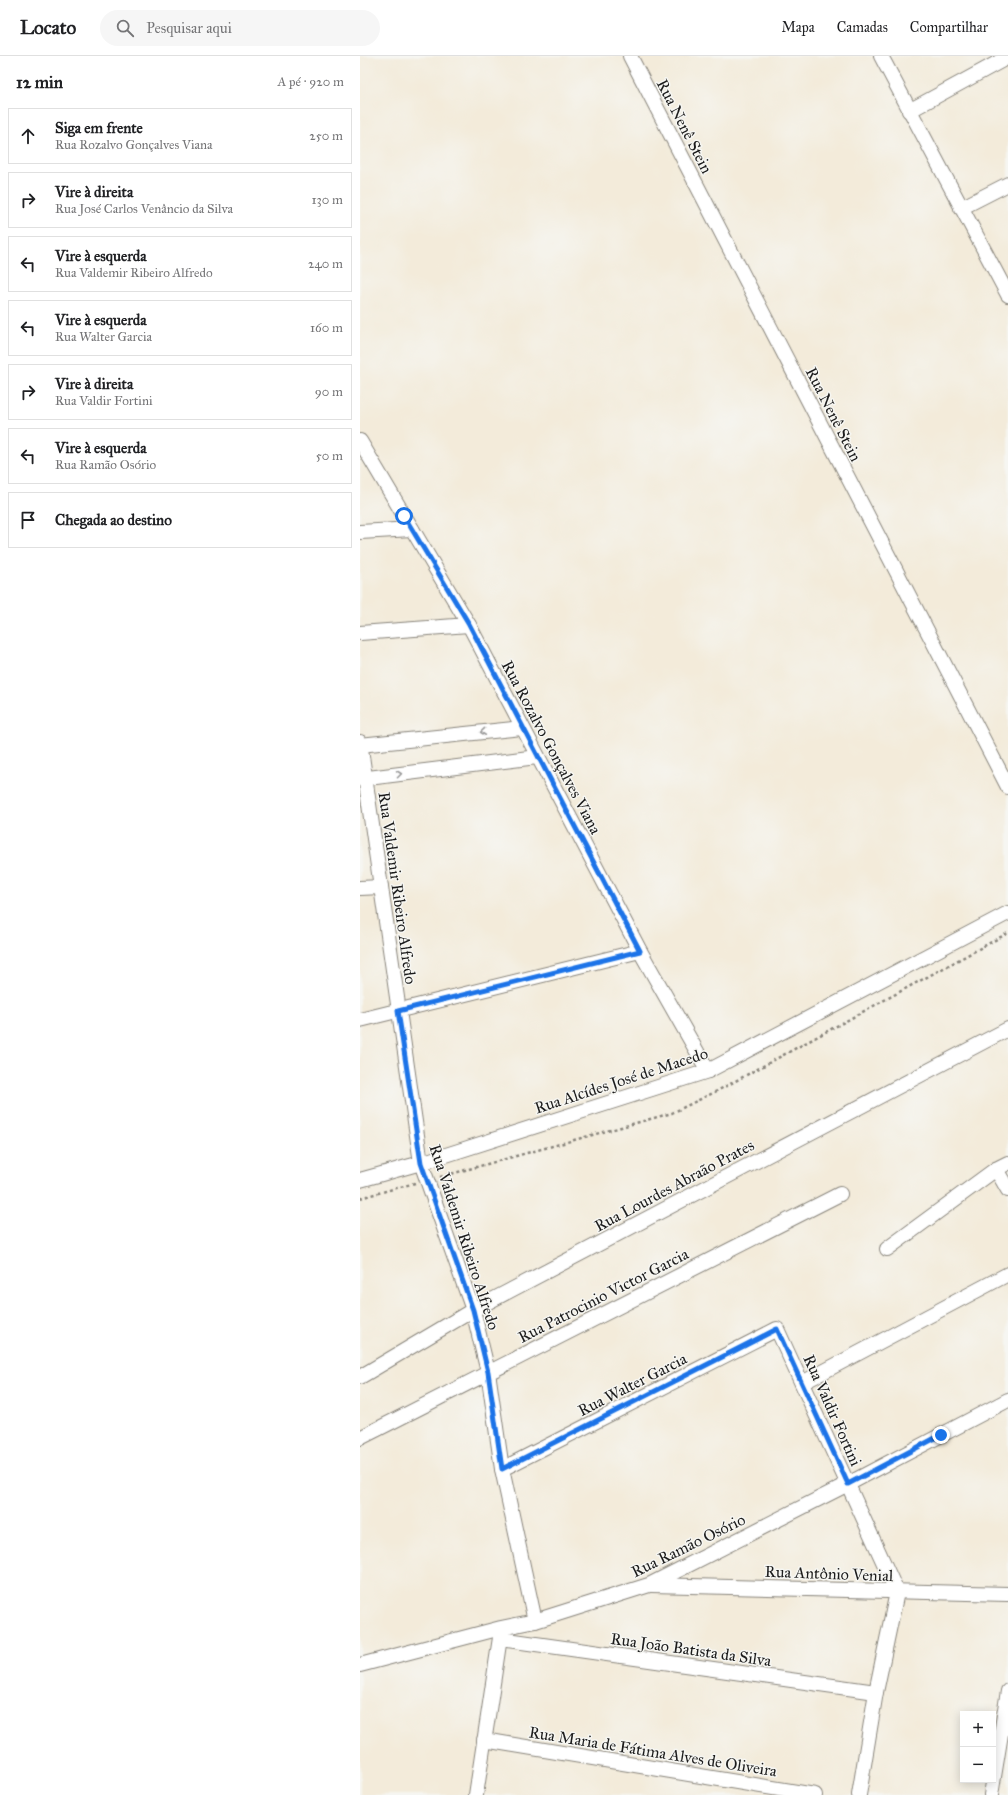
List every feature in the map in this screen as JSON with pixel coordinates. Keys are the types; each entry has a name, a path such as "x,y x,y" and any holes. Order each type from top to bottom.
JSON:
{"street":[{"name":"Rua Nenê Stein","path":"630,56 1008,787"},
{"path":"881,56 960,208 1008,295"},
{"path":"909,111 1008,57"},
{"path":"960,208 1008,184"},
{"name":"Rua Rozalvo Gonçalves Viana","path":"360,441 469,624 537,757 640,951 708,1071"},
{"path":"360,532 412,529"},
{"path":"360,633 469,624"},
{"path":"360,745 522,728"},
{"name":"Rua Valdemir Ribeiro Alfredo","path":"360,742 363,779 381,887 421,1163 473,1310 488,1372 502,1469 536,1621"},
{"path":"363,779 537,757"},
{"path":"360,888 381,887"},
{"name":"Rua Alcídes José de Macedo","path":"360,1180 421,1163 708,1071 1008,913"},
{"path":"360,1020 640,951"},
{"name":"Rua Lourdes Abraão Prates","path":"360,1377 473,1310 1008,1029"},
{"path":"887,1249 1002,1166 1008,1190"},
{"name":"Rua Patrocinio Victor Garcia","path":"360,1438 840,1194"},
{"path":"802,1383 1008,1274"},
{"name":"Rua Valdir Fortini","path":"777,1329 897,1592"},
{"name":"Rua Walter Garcia","path":"502,1469 777,1329"},
{"name":"Rua Ramão Osório","path":"360,1665 501,1633 649,1585 848,1484 1008,1400"},
{"name":"Rua Antônio Venial","path":"649,1585 1008,1594"},
{"path":"859,1795 876,1692 897,1592"},
{"path":"476,1795 501,1633"},
{"name":"Rua João Batista da Silva","path":"501,1633 876,1692"},
{"path":"991,1795 1006,1717 1008,1691"},
{"name":"Rua Maria de Fátima Alves de Oliveira","path":"484,1740 815,1795"}],"route":[{"path":"404,516 469,624 537,757 640,951 398,1011 421,1163 473,1310 488,1372 502,1469 777,1329 848,1484 941,1435"}]}
